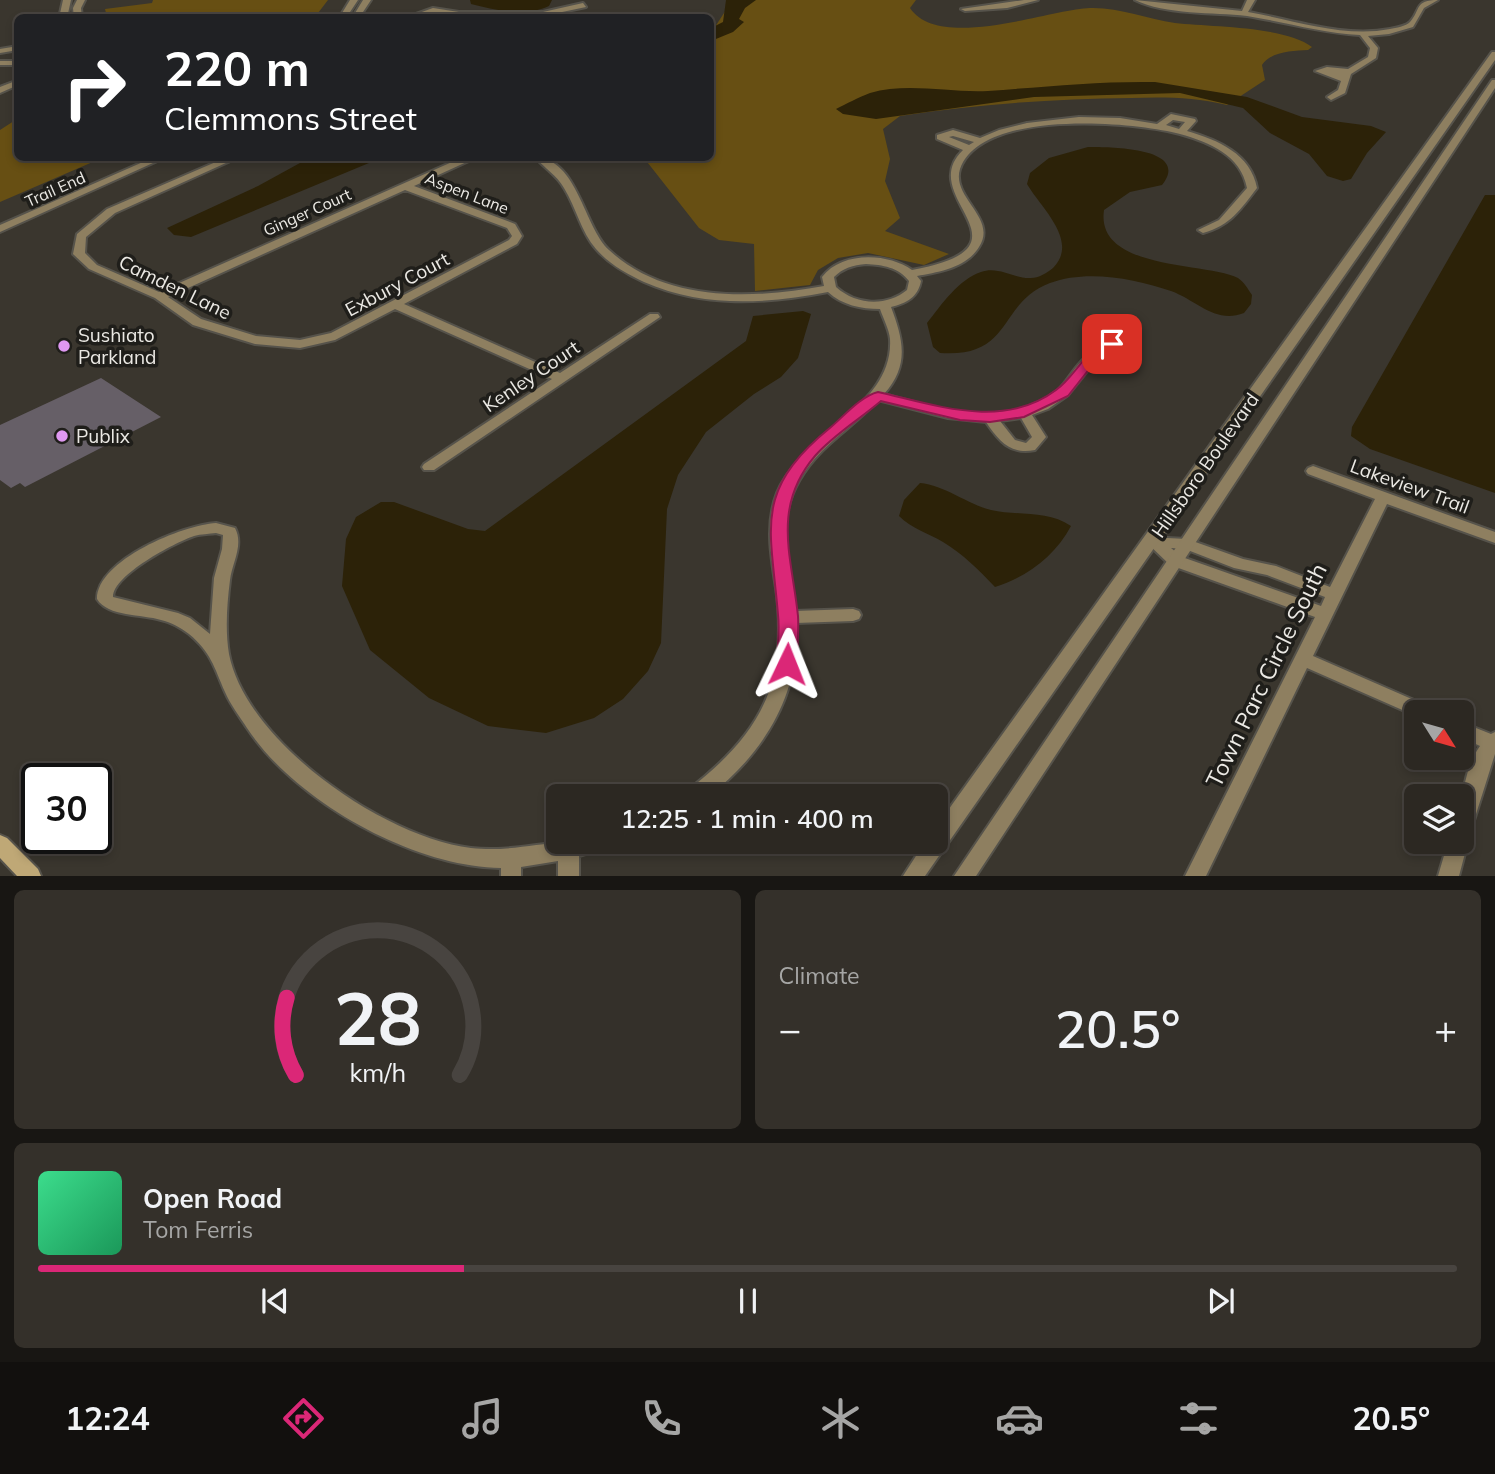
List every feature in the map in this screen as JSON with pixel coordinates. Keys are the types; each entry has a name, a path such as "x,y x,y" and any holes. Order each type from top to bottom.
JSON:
{"main road":[{"path":"0,844 31,876"}],"street":[{"path":"63,14 67,0"},
{"path":"63,14 76,8 81,0"},
{"path":"344,14 355,0"},
{"path":"965,9 1007,6 1034,0"},
{"path":"1139,0 1177,8 1244,14 1361,32 1408,27 1416,22 1421,7 1434,0"},
{"path":"1244,14 1251,0"},
{"path":"417,14 444,2 457,14"},
{"path":"547,14 583,5 561,14"},
{"path":"76,8 77,14"},
{"path":"427,11 457,14"},
{"path":"1331,97 1342,91 1347,75 1367,63 1374,53 1372,44 1361,32"},
{"name":"Hillsboro Boulevard","path":"913,876 1153,541 1495,54"},
{"path":"1488,64 1494,69 1486,81 1493,85"},
{"name":"Hillsboro Boulevard","path":"964,876 1493,85"},
{"path":"1160,127 1171,117 1190,119 1191,123 1181,132"},
{"path":"911,274 949,265 972,250 976,242 977,223 959,195 954,178 956,167 970,149 1010,130 1059,121 1117,120 1160,127 1181,132 1227,151 1247,168 1252,178 1249,195 1223,222 1203,230"},
{"path":"970,149 940,137 953,133 982,141"},
{"name":"Trail End","path":"0,220 132,161"},
{"name":"Trail End","path":"0,229 152,161"},
{"name":"Camden Lane","path":"225,161 111,211 81,236 79,254 85,261 159,296 197,322 281,343"},
{"name":"Ginger Court","path":"159,296 461,161"},
{"path":"544,161 557,170 573,190 600,247 642,277 683,292 730,300 776,298 830,288 849,301 884,304 903,300 913,291 915,281 911,274 887,263 855,262 832,272 828,277 830,288"},
{"name":"Aspen Lane","path":"405,186 516,230"},
{"name":"Exbury Court","path":"281,343 319,342 513,242 517,236 516,230"},
{"path":"397,304 562,379"},
{"path":"708,784 741,754 762,729 780,696 787,664 788,617 777,533 778,511 785,490 809,453 878,396 887,380 898,347 894,322 884,304"},
{"name":"Kenley Court","path":"429,467 654,317"},
{"path":"878,396 933,411 990,418 1024,412 1062,393 1082,369 1112,344 1121,330"},
{"path":"990,418 1005,442 1020,448 1030,447 1039,437 1024,412"},
{"name":"Lakeview Trail","path":"1313,471 1495,538"},
{"name":"Town Parc Circle South","path":"1195,876 1382,497"},
{"path":"221,657 221,595 231,546 230,532 212,527 187,534 117,573 110,581 105,599 111,604 176,616 204,636 221,657 238,697 263,733 285,757 359,814 387,831 424,846 511,867 553,854"},
{"path":"1153,541 1187,544 1240,565 1270,570 1332,594"},
{"path":"1153,541 1176,561 1323,613"},
{"path":"1283,597 1293,578"},
{"path":"788,617 853,615"},
{"path":"1303,659 1404,703"},
{"path":"1474,734 1494,742 1484,754 1474,787"},
{"path":"568,876 569,854"},
{"path":"1448,876 1454,854"}],"shaded area":[{"path":"153,0 328,0 317,14 106,14 105,9 152,3"},
{"path":"470,0 552,0 549,6 520,12 471,4"},
{"path":"726,0 756,0 745,8 739,19 744,22 733,32 714,40 714,26 723,22"},
{"path":"728,0 916,0 910,8 924,21 945,27 969,28 1072,10 1101,8 1175,23 1266,31 1300,40 1312,47 1308,50 1283,53 1266,60 1262,65 1265,80 1227,105 1179,98 1102,99 987,105 900,116 883,129 890,159 885,181 900,218 885,231 949,254 924,265 868,253 838,258 818,270 810,285 755,291 754,244 719,240 699,228 646,161 714,161 714,28 726,10"},
{"path":"1155,82 1247,97 1302,117 1371,126 1386,132 1367,153 1351,179 1343,181 1327,176 1309,154 1270,133 1243,108 1180,93 1034,97 876,119 843,114 836,109 870,93 899,88 988,91 1092,83"},
{"path":"14,121 14,161 95,161 0,202 0,130"},
{"path":"1088,147 1144,152 1157,156 1166,163 1168,172 1162,185 1130,192 1104,210 1106,230 1117,244 1156,261 1238,278 1252,295 1251,304 1244,313 1224,316 1215,314 1181,295 1143,283 1095,276 1064,279 1033,292 993,338 981,347 964,352 940,353 933,347 927,323 965,280 987,271 1032,278 1053,268 1060,258 1060,236 1027,184 1030,173 1049,158"},
{"path":"304,161 374,161 191,237 174,235 167,228 258,186"},
{"path":"1485,195 1495,195 1495,493 1370,449 1351,436 1352,427"},
{"path":"803,311 811,314 798,358 781,377 754,394 706,432 678,475 667,509 661,643 648,671 623,699 594,718 546,733 488,726 429,698 370,650 342,586 346,539 356,517 381,502 394,502 468,529 485,531 746,341 753,316"},
{"path":"920,483 938,487 991,510 1042,515 1071,526 1057,547 1039,564 995,587 957,552 899,516 904,500"}],"building":[{"name":"Publix","path":"101,378 161,417 25,487 20,483 11,488 0,480 0,425"}],"place":[{"name":"Sushiato Parkland","path":"64,346"},
{"name":"Publix","path":"62,436"}],"route":[{"path":"787,664 788,617 777,533 778,511 785,490 809,453 878,396 960,416 990,418 1024,412 1043,405 1062,393 1095,355 1112,344"}]}
